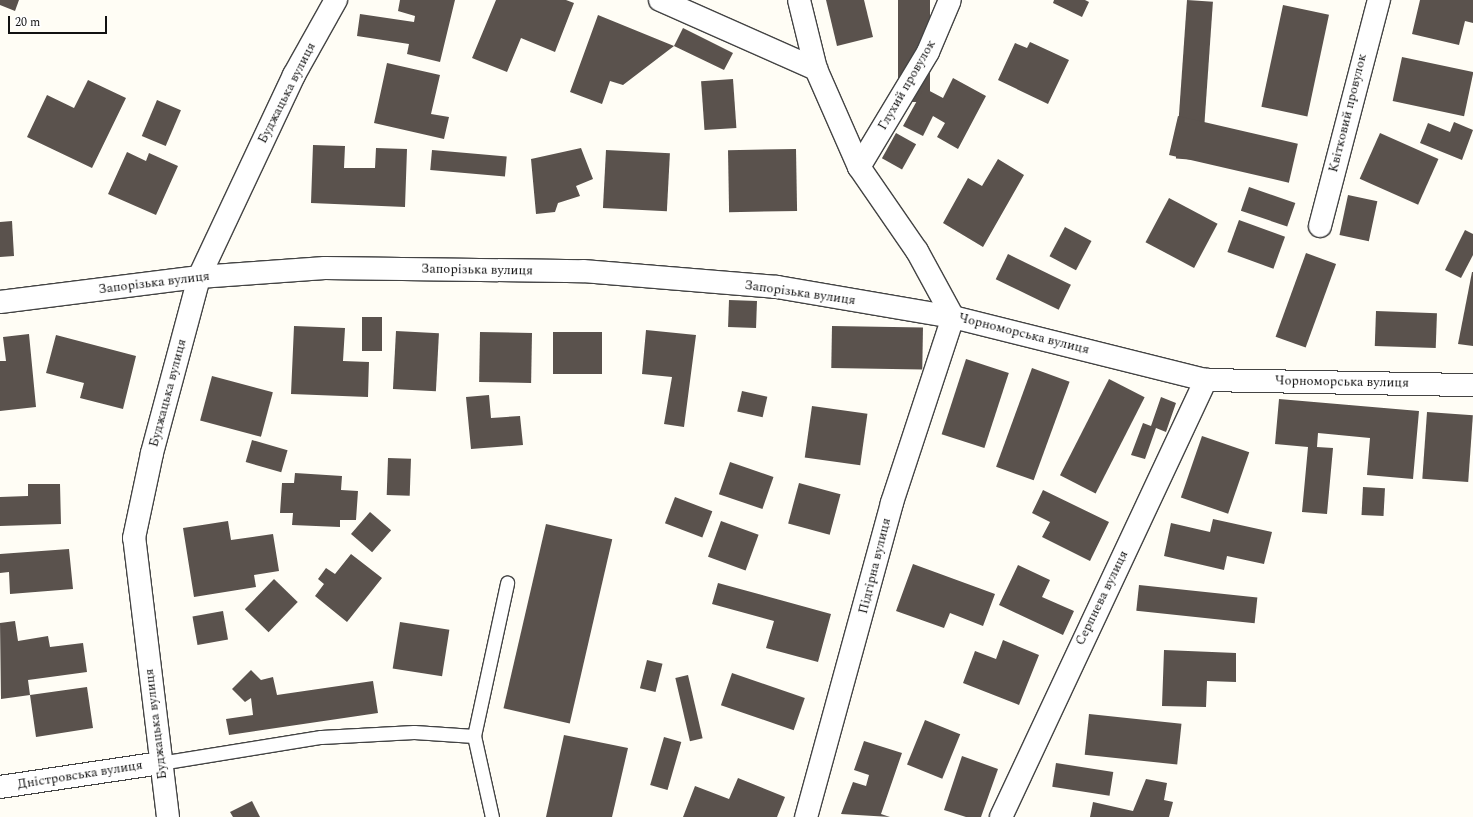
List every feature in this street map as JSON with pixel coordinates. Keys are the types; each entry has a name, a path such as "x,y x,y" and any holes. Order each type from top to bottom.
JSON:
{"street":[{"name":"Буджацька вулиця","path":"168,817 160,763 134,538 152,453 200,277 294,75 336,0"},
{"path":"660,0 816,69"},
{"name":"Чорноморська вулиця","path":"799,0 816,69 859,167 917,251 953,317 1206,380 1473,385"},
{"name":"Глухий провулок","path":"859,167 928,52 950,0"},
{"name":"Квітковий провулок","path":"1320,226 1379,0"},
{"name":"Запорізька вулиця","path":"0,302 200,277 325,268 583,271 778,287 953,317"},
{"name":"Підгірна вулиця","path":"806,817 892,502 953,317"},
{"name":"Серпнева вулиця","path":"1001,817 1206,380"},
{"name":"Дністровська вулиця","path":"0,787 160,763"}],"lane":[{"path":"492,817 474,736 507,583"},
{"path":"160,763 321,738 414,732 474,736"}],"building":[{"path":"0,0 19,0 15,11 0,5"},
{"path":"400,0 455,0 440,62 407,54 409,44 357,36 360,14 414,22 415,16 398,11"},
{"path":"496,0 566,0 574,3 555,52 521,38 507,72 472,58"},
{"path":"826,0 864,0 873,37 837,46"},
{"path":"898,0 930,0 930,102 898,102"},
{"path":"1054,0 1085,0 1089,2 1082,17 1053,3"},
{"path":"1187,0 1213,2 1202,160 1176,159"},
{"path":"1420,0 1473,0 1473,23 1465,21 1459,45 1412,34"},
{"path":"1283,5 1329,15 1307,116 1261,107"},
{"path":"598,15 674,46 623,85 610,81 602,104 570,92"},
{"path":"683,28 733,53 724,70 674,46"},
{"path":"1030,42 1069,60 1048,104 998,80 1015,43 1027,48"},
{"path":"1402,57 1473,72 1464,116 1393,101"},
{"path":"387,63 440,75 431,114 449,117 444,139 374,123"},
{"path":"953,78 986,96 958,149 937,137 945,123 933,116 923,136 903,126 924,88 943,98"},
{"path":"733,79 736,128 704,130 701,81"},
{"path":"88,80 126,98 92,168 27,137 47,95 74,108"},
{"path":"157,100 181,110 166,146 142,136"},
{"path":"1178,116 1298,144 1289,183 1169,155"},
{"path":"1454,122 1473,130 1462,160 1420,143 1428,123 1450,132"},
{"path":"896,133 916,144 902,170 882,158"},
{"path":"1380,133 1438,159 1418,205 1360,179"},
{"path":"313,145 345,146 344,168 375,168 376,148 407,149 405,207 311,203"},
{"path":"581,148 593,179 576,186 580,196 558,203 555,212 536,214 531,159"},
{"path":"796,149 797,211 729,212 728,150"},
{"path":"432,150 507,157 505,176 430,170"},
{"path":"606,150 670,153 667,211 603,208"},
{"path":"127,152 146,161 149,153 178,166 156,215 108,194"},
{"path":"998,159 1024,175 983,247 943,223 968,178 982,186"},
{"path":"1249,187 1295,203 1287,227 1241,211"},
{"path":"1348,195 1377,201 1369,241 1339,235"},
{"path":"1169,198 1218,224 1194,268 1146,242"},
{"path":"1239,220 1285,237 1273,269 1227,252"},
{"path":"12,221 14,256 0,257 0,222"},
{"path":"1065,227 1091,241 1076,270 1050,256"},
{"path":"1465,230 1473,234 1473,255 1461,278 1445,270"},
{"path":"1306,253 1336,264 1306,348 1276,337"},
{"path":"1008,254 1071,285 1059,310 996,279"},
{"path":"1473,272 1473,346 1458,344"},
{"path":"729,300 757,301 756,328 728,327"},
{"path":"1376,311 1437,313 1436,348 1375,346"},
{"path":"362,317 382,317 382,351 362,351"},
{"path":"294,326 345,328 343,361 369,362 368,397 291,394"},
{"path":"832,326 923,328 922,370 831,368"},
{"path":"646,330 696,335 684,427 664,424 672,377 642,374"},
{"path":"396,331 439,333 436,391 393,389"},
{"path":"480,332 532,333 531,383 479,382"},
{"path":"553,332 602,332 602,374 553,374"},
{"path":"29,334 36,407 0,411 0,361 6,361 3,337"},
{"path":"56,335 136,356 123,409 80,398 84,383 46,373"},
{"path":"966,359 1009,373 984,448 942,434"},
{"path":"1032,368 1070,382 1034,480 996,467"},
{"path":"212,376 273,392 261,437 200,420"},
{"path":"1109,379 1145,397 1096,493 1060,475"},
{"path":"742,391 767,397 763,417 737,411"},
{"path":"489,395 491,418 520,416 523,445 471,449 466,397"},
{"path":"1161,397 1176,403 1166,432 1156,428 1145,459 1131,455 1143,423 1151,426"},
{"path":"1279,399 1419,411 1413,479 1367,475 1370,438 1318,433 1317,447 1333,448 1327,514 1302,512 1308,447 1275,444"},
{"path":"812,406 867,414 860,465 805,457"},
{"path":"1427,412 1473,415 1468,482 1422,479"},
{"path":"1202,436 1249,452 1228,514 1181,497"},
{"path":"252,440 288,450 281,472 246,462"},
{"path":"388,458 411,459 410,496 387,495"},
{"path":"730,462 773,477 762,509 719,494"},
{"path":"295,473 342,476 341,490 358,491 356,520 340,520 340,527 292,525 293,513 280,513 282,483 294,483"},
{"path":"799,483 841,494 830,535 788,524"},
{"path":"28,484 60,484 61,524 0,526 0,497 28,496"},
{"path":"1363,487 1385,488 1384,516 1362,515"},
{"path":"1043,490 1109,522 1090,561 1042,537 1050,522 1032,513"},
{"path":"675,497 712,511 702,537 665,523"},
{"path":"370,512 391,530 372,552 351,534"},
{"path":"1213,519 1272,532 1264,564 1227,556 1224,570 1164,556 1171,523 1210,532"},
{"path":"228,521 231,540 273,534 279,571 254,575 256,587 194,597 183,528"},
{"path":"721,521 759,535 746,570 708,557"},
{"path":"546,524 612,539 570,723 503,708"},
{"path":"69,549 73,589 10,594 9,572 0,573 0,554"},
{"path":"351,554 382,578 347,622 315,596 324,584 318,579 326,568 335,574"},
{"path":"913,564 995,594 983,626 950,613 944,628 896,611"},
{"path":"1018,565 1050,580 1042,597 1074,611 1063,635 999,605"},
{"path":"274,579 298,602 269,632 245,609"},
{"path":"718,583 831,614 818,662 766,648 774,621 712,604"},
{"path":"1139,585 1257,597 1255,623 1136,611"},
{"path":"223,611 228,640 198,645 192,616"},
{"path":"15,621 18,641 48,636 50,647 83,643 87,672 28,680 30,695 1,699 0,623"},
{"path":"400,622 449,630 442,676 393,668"},
{"path":"1003,640 1039,655 1019,705 963,683 975,651 996,659"},
{"path":"1164,650 1236,653 1236,682 1207,681 1206,707 1162,706"},
{"path":"647,660 663,664 656,692 640,688"},
{"path":"251,670 261,680 273,677 277,695 373,681 378,713 229,735 226,719 253,715 251,698 245,702 232,689"},
{"path":"732,673 805,698 794,730 721,705"},
{"path":"688,675 703,738 690,741 675,678"},
{"path":"87,687 93,728 36,737 30,695"},
{"path":"1089,714 1181,724 1177,764 1085,755"},
{"path":"925,720 960,734 942,779 907,765"},
{"path":"564,735 628,748 612,817 546,817"},
{"path":"664,737 681,742 668,790 650,785"},
{"path":"864,741 902,753 881,814 890,817 841,814 853,782 866,786 869,775 854,770"},
{"path":"962,756 998,769 981,817 966,817 944,810"},
{"path":"1056,763 1113,772 1110,796 1052,787"},
{"path":"738,778 785,797 777,817 683,817 695,786 729,799"},
{"path":"1146,779 1167,783 1164,800 1173,802 1169,817 1090,817 1093,802 1133,811"},
{"path":"252,801 260,817 233,817 230,812"}]}
